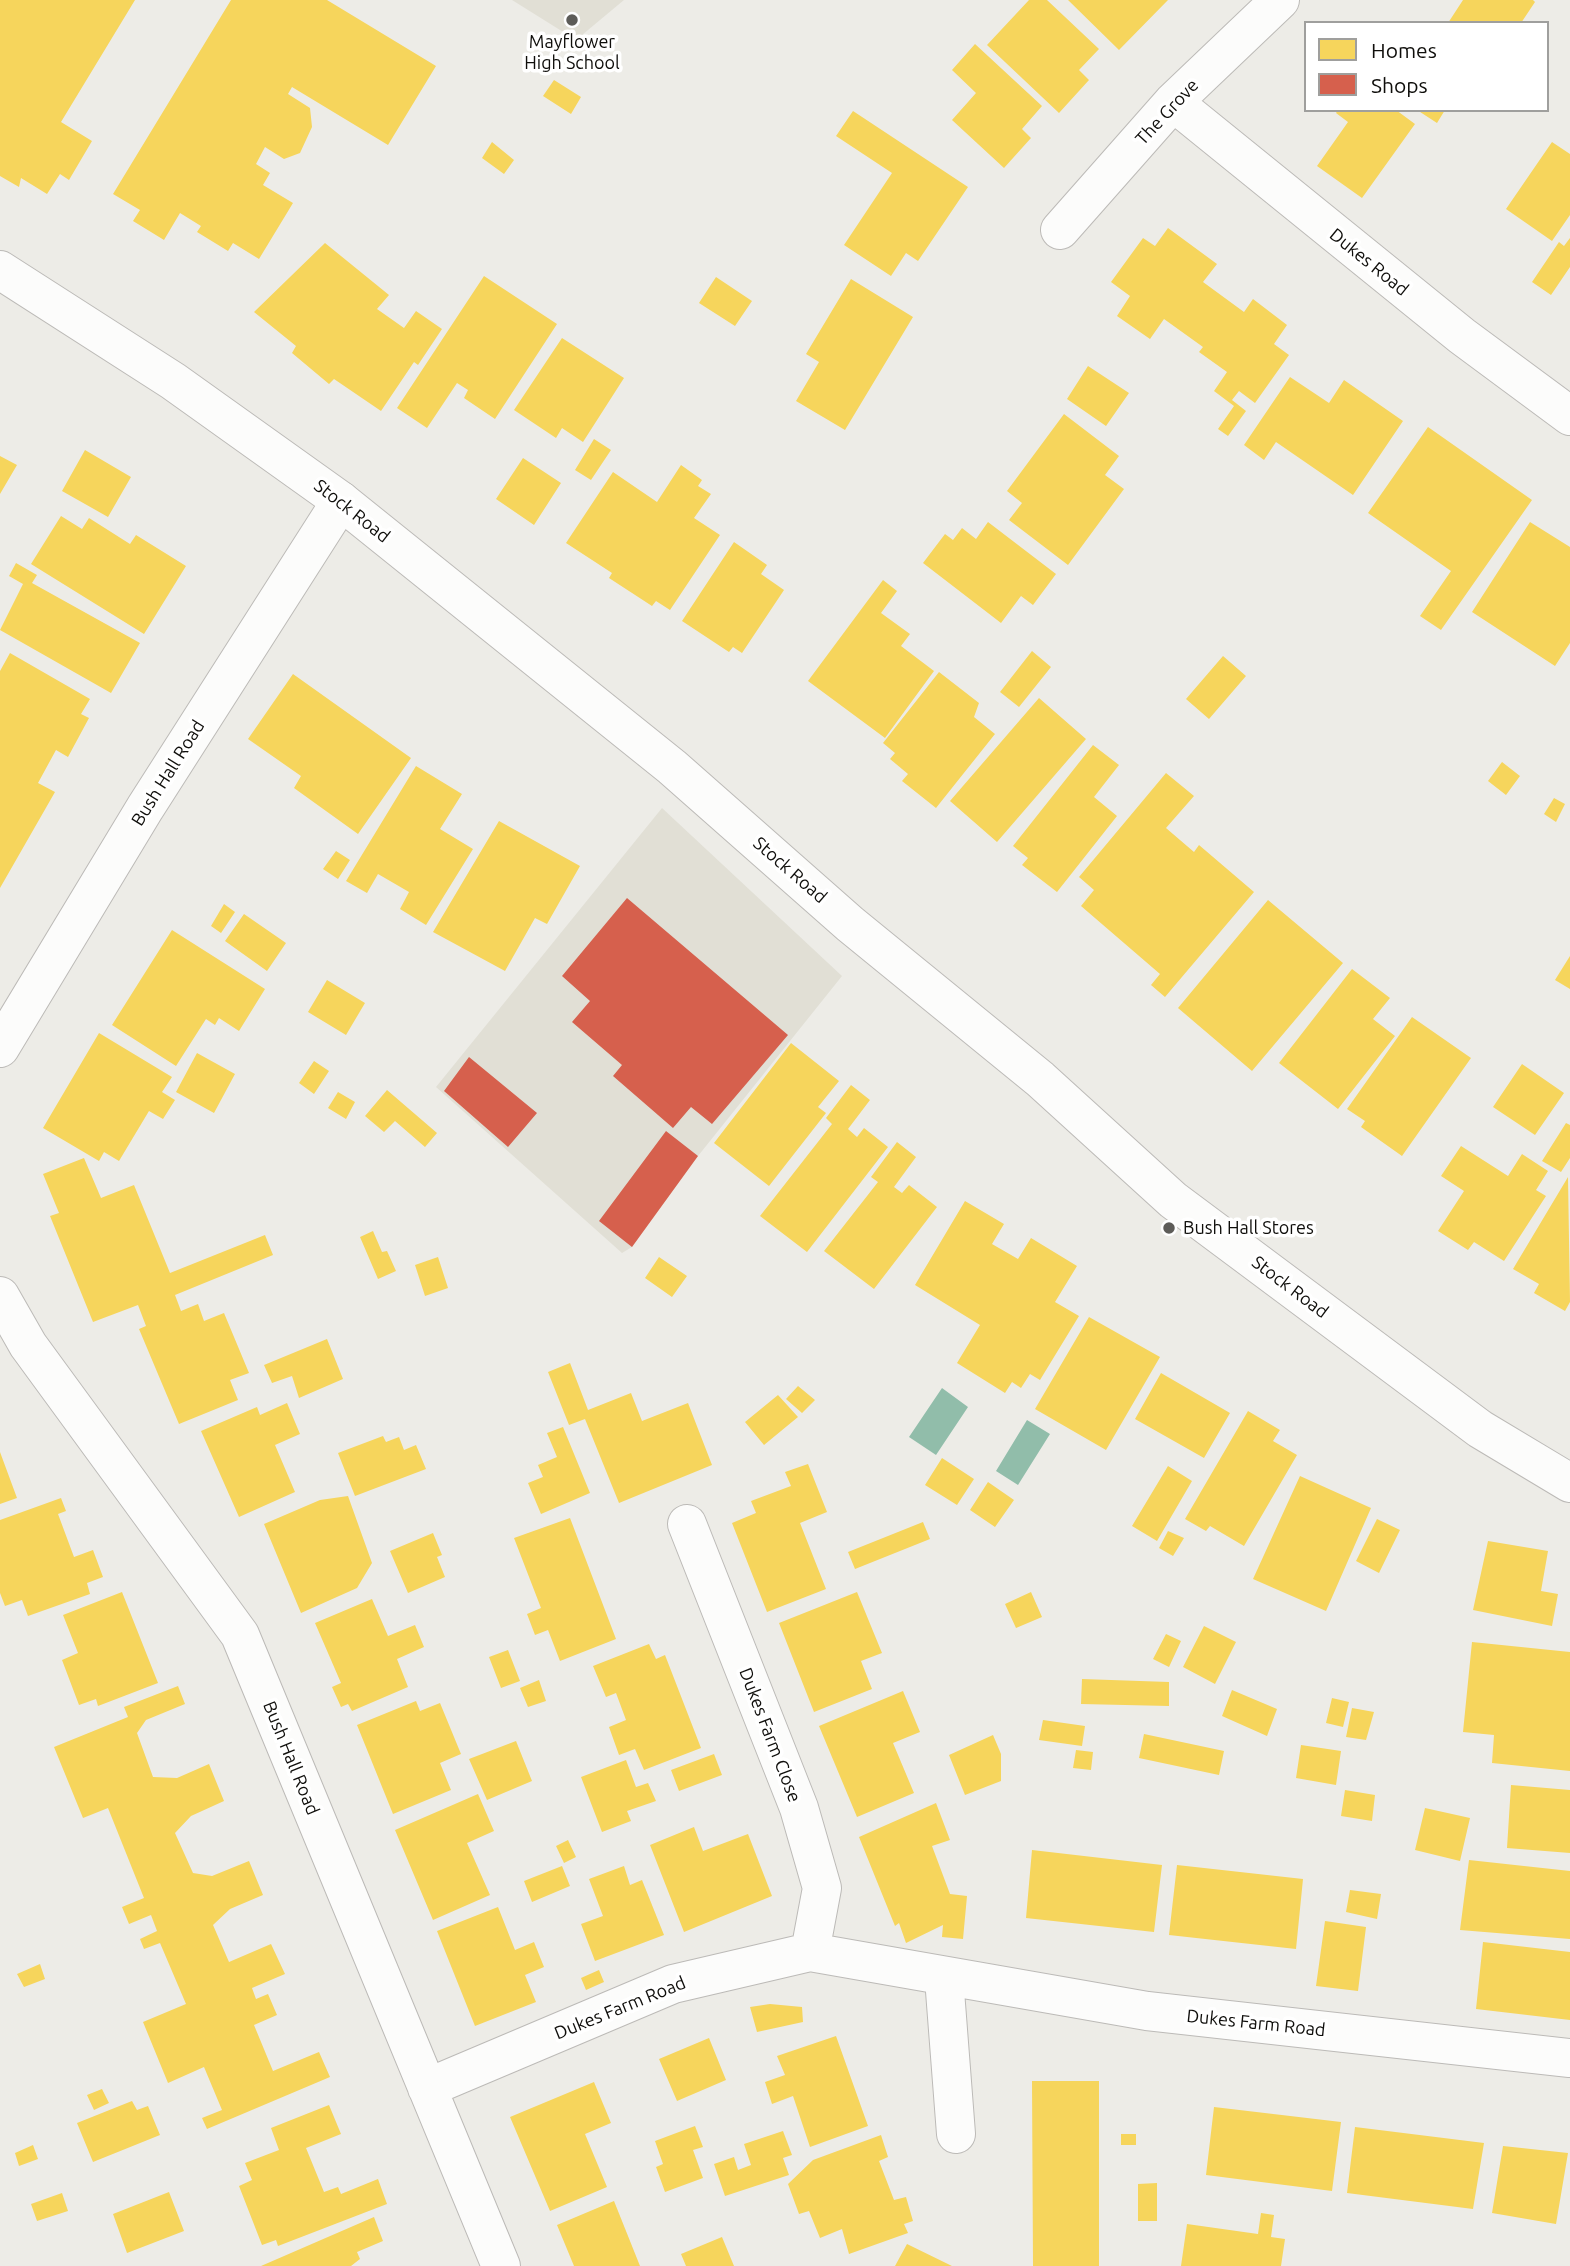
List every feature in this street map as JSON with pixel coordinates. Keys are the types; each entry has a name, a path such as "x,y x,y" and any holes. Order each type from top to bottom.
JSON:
{"street":[{"name":"The Grove","path":"1060,230 1173,102 1280,0"},
{"name":"Dukes Road","path":"1173,102 1462,336 1570,416"},
{"name":"Stock Road","path":"0,271 173,381 341,501 672,767 850,924 1040,1079 1173,1200 1480,1429 1570,1483"},
{"name":"Bush Hall Road","path":"0,1048 145,808 341,501"},
{"name":"Bush Hall Road","path":"0,1296 28,1345 240,1635 501,2266"},
{"name":"Dukes Farm Close","path":"687,1524 799,1808 822,1888 810,1952"},
{"name":"Dukes Farm Road","path":"428,2088 673,1984 810,1952 944,1978 1147,2011 1570,2058"},
{"path":"944,1978 956,2134"}],"shaded area":[{"name":"Mayflower High School","path":"512,0 624,0 576,40"},
{"path":"662,808 842,976 698,1156 632,1247 622,1253 436,1087"},
{"path":"942,1388 968,1407 936,1455 909,1437"},
{"path":"1027,1420 1050,1434 1018,1485 996,1471"}],"building: Homes":[{"path":"0,0 135,0 61,122 92,141 69,180 60,174 47,194 21,178 19,187 0,176"},
{"path":"231,0 327,0 436,66 388,145 292,87 288,94 310,108 312,127 300,153 284,159 265,147 256,164 270,173 263,185 293,203 259,259 233,243 228,251 197,232 201,226 180,213 164,240 133,221 140,210 113,194"},
{"path":"1029,0 1047,0 1099,49 1079,70 1089,80 1059,113 987,45"},
{"path":"1068,0 1168,0 1119,50"},
{"path":"1463,0 1535,2 1522,21 1449,21"},
{"path":"975,44 1042,106 1022,129 1031,138 1004,168 952,120 976,93 952,70"},
{"path":"554,80 581,97 571,114 543,96"},
{"path":"853,111 968,187 918,261 906,253 891,276 844,245 892,173 836,136"},
{"path":"1399,112 1415,124 1362,198 1317,166 1348,122 1336,113"},
{"path":"1420,112 1444,112 1437,123"},
{"path":"492,142 514,160 504,174 482,158"},
{"path":"1552,142 1570,154 1570,215 1552,241 1506,209"},
{"path":"1168,228 1217,264 1203,282 1244,312 1253,299 1287,325 1274,344 1289,355 1255,403 1239,391 1232,400 1246,411 1228,436 1218,429 1234,406 1214,391 1227,372 1199,352 1203,347 1164,319 1150,339 1117,316 1130,296 1111,282 1143,238 1155,246"},
{"path":"1570,238 1570,267 1551,295 1532,282 1559,242 1564,246"},
{"path":"325,243 389,295 377,309 404,328 416,311 442,329 418,365 414,362 381,411 334,379 329,384 292,353 296,346 254,312"},
{"path":"484,276 557,324 495,419 464,398 468,390 457,383 427,428 397,408"},
{"path":"716,277 752,301 735,326 699,303"},
{"path":"851,279 913,317 845,430 796,401 819,362 806,354"},
{"path":"562,338 624,378 583,442 562,428 556,438 514,410"},
{"path":"1088,366 1129,393 1106,426 1067,399"},
{"path":"1290,377 1329,403 1344,380 1403,421 1353,495 1276,442 1264,460 1244,445"},
{"path":"1064,414 1119,456 1105,475 1124,489 1068,565 1009,520 1022,503 1007,491"},
{"path":"1428,427 1532,500 1441,630 1420,616 1451,571 1368,513"},
{"path":"594,439 611,450 591,480 575,470"},
{"path":"85,450 131,477 108,517 62,491"},
{"path":"0,456 17,465 0,494"},
{"path":"523,458 561,483 534,525 496,499"},
{"path":"681,465 702,480 698,486 711,494 694,518 720,535 670,610 656,601 652,606 609,578 612,573 566,543 613,472 657,502"},
{"path":"61,516 82,529 89,518 130,544 136,535 186,566 144,634 31,564"},
{"path":"988,522 1056,574 1033,605 1021,596 1001,623 923,563 945,534 953,540 962,528 976,539"},
{"path":"1530,522 1570,547 1570,643 1555,666 1472,612"},
{"path":"734,542 767,565 761,574 784,590 742,653 733,647 729,652 682,621"},
{"path":"16,563 37,575 32,583 140,643 111,693 0,630 23,584 9,576"},
{"path":"883,580 897,591 881,613 910,634 901,646 934,671 885,738 808,681"},
{"path":"1032,651 1051,667 1019,707 1000,692"},
{"path":"10,653 90,699 81,714 89,718 68,757 56,750 38,783 55,792 0,888 0,671"},
{"path":"1223,656 1246,676 1209,719 1186,699"},
{"path":"939,672 979,703 974,717 995,734 936,808 902,781 908,774 890,759 895,753 883,743"},
{"path":"293,674 411,758 358,834 294,788 301,776 248,739"},
{"path":"1039,698 1086,739 997,842 950,801"},
{"path":"1093,745 1119,765 1094,797 1117,816 1057,892 1022,865 1028,858 1013,846"},
{"path":"1502,762 1520,776 1506,795 1488,781"},
{"path":"416,766 462,794 440,829 473,849 426,925 400,909 409,892 378,874 367,893 346,881"},
{"path":"1166,773 1194,796 1166,828 1194,852 1199,845 1254,892 1165,997 1151,985 1160,974 1081,906 1094,890 1079,877"},
{"path":"1554,798 1565,804 1556,822 1544,814"},
{"path":"499,821 580,866 547,924 535,918 505,971 433,932"},
{"path":"336,851 350,860 338,879 323,869"},
{"path":"1268,900 1343,963 1252,1071 1178,1008"},
{"path":"224,904 235,912 221,933 211,926"},
{"path":"244,914 286,943 267,971 225,941"},
{"path":"172,930 265,989 239,1031 219,1018 215,1025 206,1019 176,1066 112,1025"},
{"path":"1570,956 1570,989 1555,980"},
{"path":"1352,969 1390,998 1373,1019 1395,1036 1338,1109 1279,1063"},
{"path":"327,980 365,1003 346,1035 308,1012"},
{"path":"1412,1017 1471,1058 1402,1156 1361,1127 1365,1121 1347,1109"},
{"path":"99,1033 172,1077 162,1092 175,1100 163,1119 149,1111 119,1161 104,1152 99,1161 43,1128"},
{"path":"791,1043 839,1081 818,1107 826,1113 769,1186 714,1143"},
{"path":"197,1053 235,1074 214,1113 176,1092"},
{"path":"314,1061 329,1071 314,1094 299,1083"},
{"path":"1522,1064 1564,1093 1535,1135 1493,1107"},
{"path":"851,1085 870,1100 848,1129 857,1137 864,1128 888,1147 807,1252 760,1216 832,1124 826,1118"},
{"path":"387,1090 437,1133 425,1147 395,1121 384,1132 365,1116"},
{"path":"338,1092 355,1102 346,1119 328,1108"},
{"path":"1566,1123 1570,1125 1570,1158 1561,1172 1542,1161"},
{"path":"897,1142 916,1157 894,1187 902,1193 909,1185 937,1207 874,1289 824,1251 878,1182 871,1177"},
{"path":"1461,1146 1508,1176 1522,1154 1548,1171 1536,1190 1546,1196 1504,1261 1474,1242 1468,1250 1438,1231 1464,1191 1441,1176"},
{"path":"84,1158 101,1198 134,1185 170,1273 265,1235 273,1255 175,1295 181,1311 198,1304 204,1321 224,1313 249,1373 230,1380 238,1400 179,1424 139,1329 146,1326 138,1305 93,1322 50,1216 59,1213 43,1174"},
{"path":"1568,1177 1570,1302 1565,1311 1534,1293 1539,1284 1513,1269"},
{"path":"965,1201 1004,1224 992,1244 1018,1259 1031,1238 1077,1266 1055,1302 1079,1316 1040,1380 1030,1374 1021,1388 1012,1382 1005,1393 957,1363 980,1325 915,1285"},
{"path":"373,1231 382,1252 387,1251 396,1271 378,1279 360,1237"},
{"path":"438,1257 448,1288 425,1296 415,1265"},
{"path":"659,1257 687,1276 672,1297 645,1278"},
{"path":"1089,1317 1160,1357 1106,1450 1035,1409"},
{"path":"327,1339 343,1379 299,1398 292,1376 272,1383 264,1365"},
{"path":"570,1363 588,1410 631,1393 642,1421 688,1403 712,1465 619,1503 585,1419 569,1425 548,1372"},
{"path":"1161,1373 1230,1413 1204,1458 1135,1419"},
{"path":"798,1386 815,1400 802,1413 786,1399"},
{"path":"778,1395 798,1417 764,1445 745,1422"},
{"path":"287,1403 300,1434 275,1445 295,1492 239,1517 201,1431 257,1407 260,1415"},
{"path":"1248,1411 1280,1430 1273,1441 1297,1455 1244,1546 1210,1526 1206,1531 1185,1519"},
{"path":"563,1427 590,1493 541,1514 528,1483 543,1477 538,1465 557,1457 547,1433"},
{"path":"383,1436 386,1442 399,1437 404,1450 416,1445 426,1469 355,1496 338,1453"},
{"path":"0,1452 17,1498 0,1504"},
{"path":"942,1458 974,1479 957,1505 925,1485"},
{"path":"808,1464 827,1512 800,1523 826,1589 767,1612 732,1523 756,1513 751,1501 791,1486 785,1472"},
{"path":"1168,1466 1192,1481 1157,1541 1132,1526"},
{"path":"1300,1476 1371,1508 1326,1611 1253,1579"},
{"path":"988,1482 1014,1500 995,1527 970,1510"},
{"path":"348,1496 372,1563 357,1588 301,1613 264,1524 320,1500"},
{"path":"61,1498 66,1511 58,1514 74,1557 93,1550 103,1577 87,1583 90,1594 28,1616 22,1600 5,1606 0,1593 0,1520"},
{"path":"570,1518 616,1639 560,1661 548,1630 535,1635 527,1614 541,1608 514,1538"},
{"path":"1377,1519 1400,1530 1379,1573 1356,1561"},
{"path":"923,1522 930,1539 855,1569 848,1552"},
{"path":"1168,1531 1184,1538 1173,1556 1159,1548"},
{"path":"433,1533 442,1555 437,1557 445,1577 408,1593 390,1551"},
{"path":"1488,1541 1548,1551 1541,1591 1558,1594 1552,1626 1473,1610"},
{"path":"122,1592 158,1683 98,1706 96,1699 79,1705 62,1660 78,1653 63,1615"},
{"path":"857,1592 882,1653 861,1661 872,1689 814,1712 779,1623"},
{"path":"1031,1592 1042,1617 1016,1628 1005,1604"},
{"path":"372,1599 388,1636 415,1625 424,1647 397,1659 408,1687 352,1711 348,1704 341,1707 332,1687 341,1683 315,1623"},
{"path":"1204,1626 1236,1642 1215,1684 1183,1667"},
{"path":"1166,1634 1181,1641 1169,1667 1153,1659"},
{"path":"1472,1642 1570,1652 1570,1771 1492,1763 1494,1735 1463,1732"},
{"path":"649,1644 656,1659 665,1655 701,1748 644,1770 635,1749 619,1755 609,1727 626,1720 616,1693 606,1697 593,1666"},
{"path":"508,1650 520,1681 501,1688 489,1657"},
{"path":"1082,1679 1169,1682 1169,1706 1081,1704"},
{"path":"539,1680 546,1701 528,1707 520,1688"},
{"path":"178,1686 185,1704 146,1720 137,1733 153,1777 177,1778 209,1764 224,1801 191,1816 175,1833 193,1873 212,1876 249,1861 263,1895 230,1909 213,1925 229,1962 271,1944 285,1974 252,1988 256,1999 268,1994 277,2015 254,2025 273,2071 319,2052 330,2077 207,2129 202,2118 222,2110 204,2067 168,2083 143,2022 186,2004 160,1943 144,1949 140,1939 157,1931 151,1915 129,1924 122,1907 144,1898 108,1808 83,1818 54,1747 128,1717 124,1707"},
{"path":"1232,1690 1277,1709 1267,1736 1222,1716"},
{"path":"903,1691 920,1732 893,1743 914,1793 857,1817 819,1726"},
{"path":"1332,1698 1349,1702 1343,1727 1326,1723"},
{"path":"416,1701 420,1711 440,1703 461,1754 440,1763 451,1790 393,1814 357,1725"},
{"path":"1352,1708 1374,1712 1366,1740 1346,1737"},
{"path":"1043,1720 1085,1726 1082,1746 1039,1740"},
{"path":"1144,1734 1224,1751 1219,1775 1139,1758"},
{"path":"993,1735 1001,1754 1001,1781 965,1795 949,1755"},
{"path":"516,1741 532,1781 487,1800 469,1759"},
{"path":"1301,1745 1341,1751 1336,1785 1296,1778"},
{"path":"1076,1750 1093,1752 1091,1770 1073,1768"},
{"path":"714,1754 722,1775 679,1791 671,1770"},
{"path":"626,1760 636,1787 648,1783 656,1801 627,1811 631,1821 602,1832 581,1777"},
{"path":"1511,1785 1570,1790 1570,1853 1507,1848"},
{"path":"1345,1790 1375,1795 1372,1821 1341,1816"},
{"path":"478,1794 494,1831 467,1843 490,1895 433,1920 395,1830"},
{"path":"936,1803 950,1840 932,1846 950,1894 967,1896 963,1939 942,1937 943,1925 906,1943 899,1923 895,1926 859,1837"},
{"path":"1425,1808 1470,1818 1460,1861 1415,1850"},
{"path":"694,1827 703,1851 748,1834 772,1896 684,1932 650,1845"},
{"path":"568,1840 576,1857 564,1863 556,1846"},
{"path":"1032,1850 1162,1865 1154,1932 1026,1918"},
{"path":"1469,1860 1570,1871 1570,1939 1460,1930"},
{"path":"1177,1865 1303,1879 1296,1949 1169,1935"},
{"path":"562,1866 570,1886 532,1902 524,1881"},
{"path":"624,1866 630,1885 642,1880 664,1935 595,1961 581,1924 603,1916 589,1879"},
{"path":"1350,1890 1381,1894 1377,1919 1346,1912"},
{"path":"498,1907 515,1950 534,1942 544,1967 525,1975 536,2002 475,2026 437,1931"},
{"path":"1325,1921 1366,1927 1358,1991 1316,1986"},
{"path":"1483,1942 1570,1952 1570,2020 1476,2009"},
{"path":"40,1964 45,1979 24,1987 17,1974"},
{"path":"599,1970 604,1982 586,1990 581,1978"},
{"path":"770,2004 802,2007 803,2022 757,2032 750,2007"},
{"path":"836,2036 868,2126 810,2147 793,2096 772,2104 765,2082 785,2075 777,2056"},
{"path":"709,2038 726,2080 677,2101 659,2059"},
{"path":"1032,2081 1099,2081 1099,2266 1033,2266"},
{"path":"594,2082 611,2123 585,2134 607,2187 550,2211 510,2117"},
{"path":"102,2089 109,2103 94,2110 87,2095"},
{"path":"132,2101 137,2110 148,2106 160,2135 93,2162 77,2123"},
{"path":"329,2105 341,2134 306,2148 324,2192 338,2187 341,2194 378,2179 387,2204 278,2246 276,2240 262,2245 239,2186 252,2180 245,2163 279,2150 271,2128"},
{"path":"1214,2107 1341,2122 1332,2191 1206,2175"},
{"path":"695,2126 703,2147 693,2150 703,2178 665,2192 656,2167 663,2164 655,2141"},
{"path":"1355,2127 1484,2143 1473,2209 1347,2193"},
{"path":"783,2131 792,2155 783,2158 789,2175 725,2196 714,2164 734,2157 738,2170 751,2165 744,2144"},
{"path":"1121,2134 1136,2134 1136,2145 1121,2145"},
{"path":"881,2135 888,2157 879,2161 894,2200 906,2197 913,2221 904,2224 908,2233 849,2254 842,2229 820,2238 809,2211 799,2214 788,2184 813,2160"},
{"path":"33,2145 38,2159 19,2166 15,2153"},
{"path":"1503,2146 1568,2153 1556,2224 1492,2213"},
{"path":"1157,2183 1157,2221 1138,2221 1138,2184"},
{"path":"169,2192 184,2231 127,2253 113,2214"},
{"path":"62,2193 68,2211 37,2221 31,2204"},
{"path":"614,2201 640,2266 574,2266 557,2225"},
{"path":"1261,2213 1274,2215 1271,2237 1285,2239 1281,2266 1181,2266 1187,2224 1258,2234"},
{"path":"374,2217 383,2241 357,2252 360,2259 351,2266 261,2266"},
{"path":"722,2237 734,2266 686,2266 681,2254"},
{"path":"907,2244 952,2266 895,2266"}],"building: Shops":[{"path":"627,898 788,1035 712,1124 691,1107 673,1128 613,1076 622,1065 572,1022 590,1001 562,976"},
{"path":"469,1057 537,1113 508,1147 444,1091"},
{"path":"666,1131 698,1156 632,1247 599,1221"}],"place":[{"name":"Mayflower High School","path":"572,20"},
{"name":"Bush Hall Stores","path":"1169,1228"}]}
